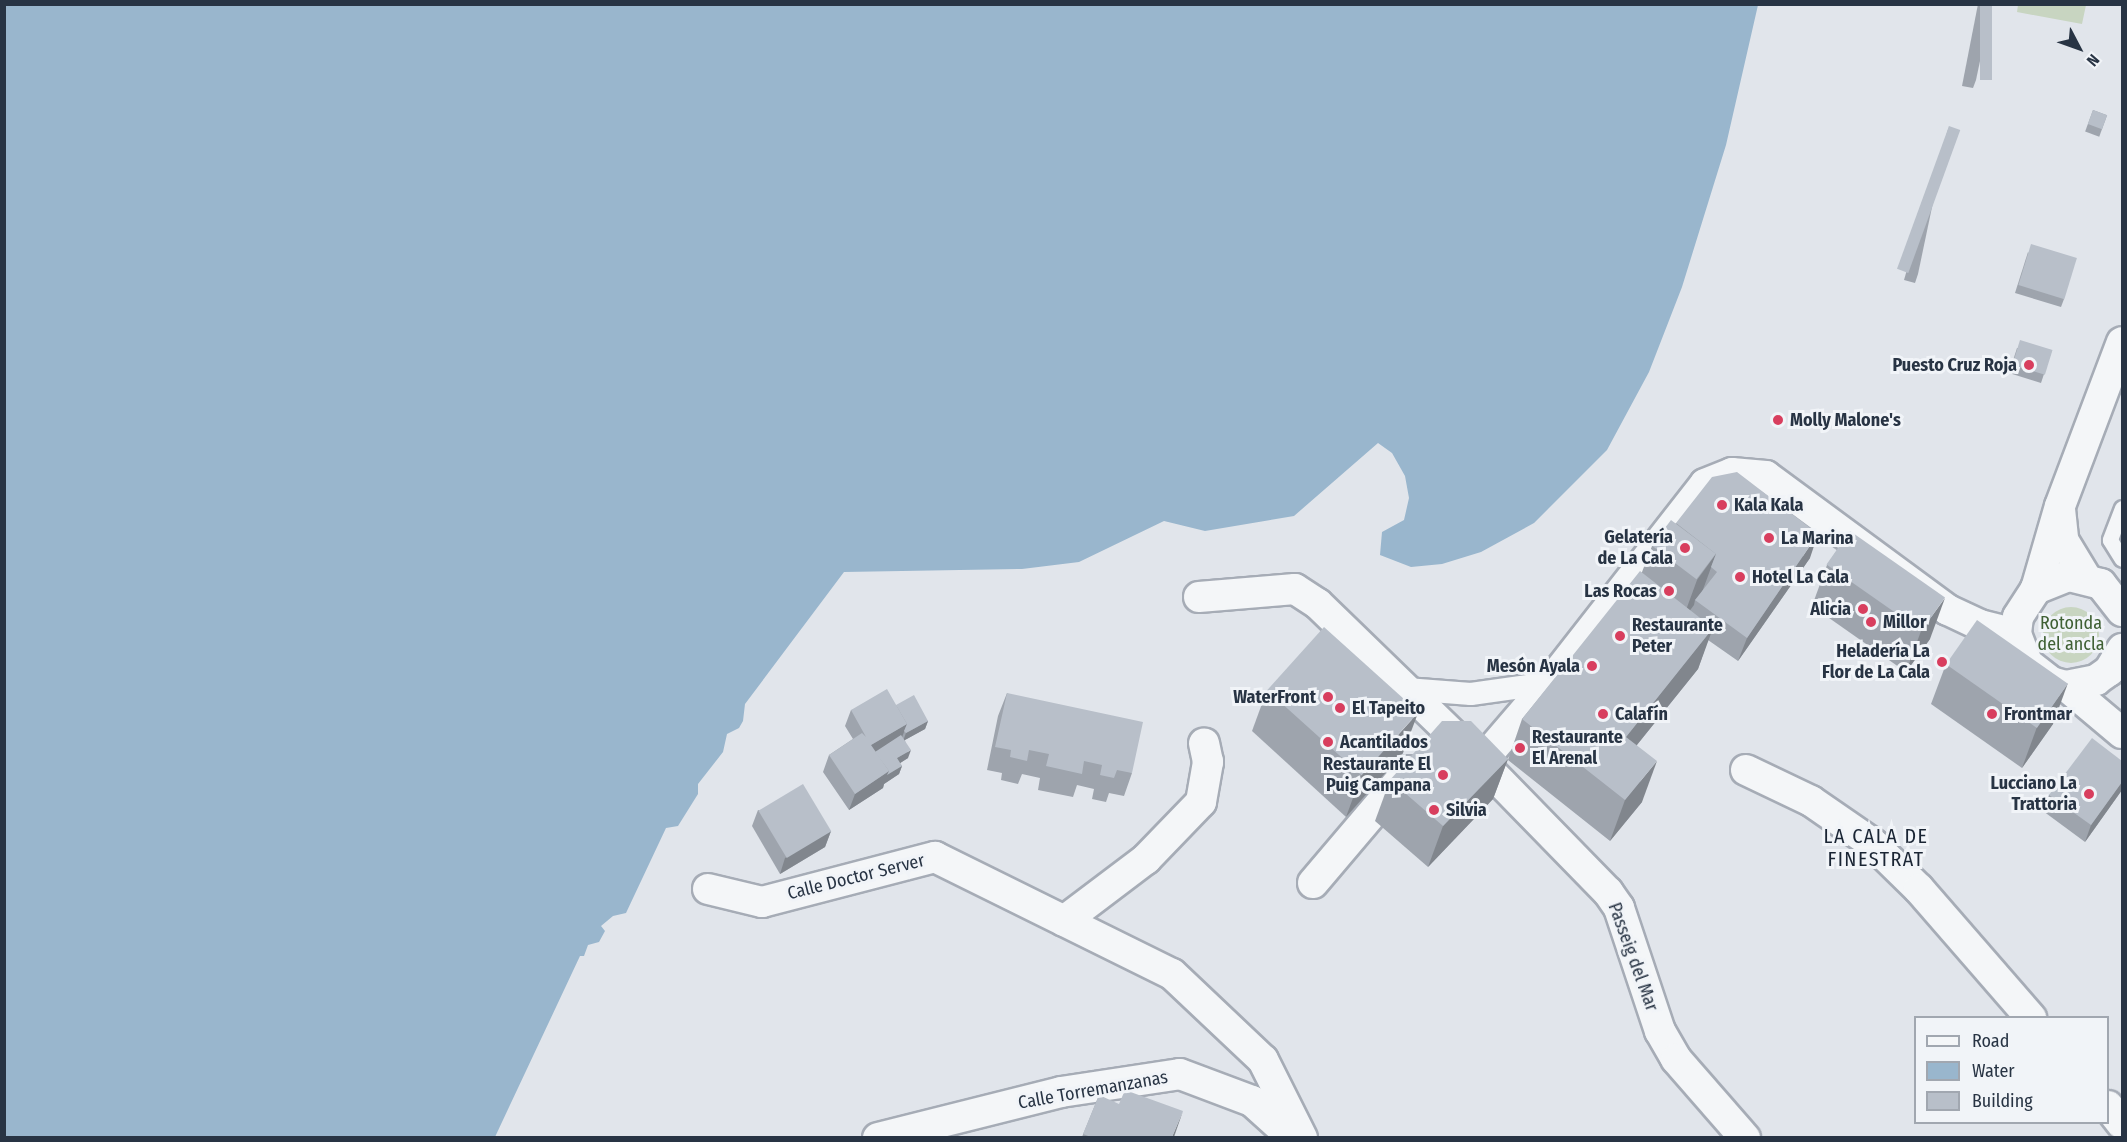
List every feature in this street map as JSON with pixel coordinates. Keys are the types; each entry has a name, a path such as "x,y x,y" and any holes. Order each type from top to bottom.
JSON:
{"street":[{"path":"2122,342 2060,506 2036,588 2018,617 2016,634 2026,663 2051,682 2066,686 2122,733"},
{"path":"1481,762 1549,683 1705,484 1732,473 1766,476 1948,610 1980,625 2016,634"},
{"path":"2060,506 2063,540 2086,578"},
{"path":"2036,588 2068,576 2086,578 2114,595 2122,611"},
{"name":"Passeig del Mar","path":"1199,597 1295,589 1318,604 1481,762 1608,892 1619,908 1660,1031 1676,1059 1745,1137"},
{"path":"2066,686 2096,680 2114,672 2122,723"},
{"path":"1406,689 1471,694 1549,683"},
{"path":"1313,883 1445,727"},
{"path":"1064,921 1146,859 1201,802 1208,762 1204,743"},
{"path":"1746,770 1811,801 1873,844 1919,889 2030,1016"},
{"name":"Calle Doctor Server","path":"708,889 762,902 935,858 1172,974 1263,1060 1302,1137"},
{"name":"Calle Torremanzanas","path":"878,1137 1061,1092 1180,1074 1252,1101 1293,1137"},
{"path":"2109,1107 2122,1124"}],"lane":[{"path":"2122,507 2110,540 2122,559"}],"green space":[{"path":"2018,4 2086,5 2082,24 2017,12"},
{"name":"Rotonda del ancla","path":"2065,607 2077,607 2091,615 2099,629 2097,646 2091,655 2077,663 2065,663 2048,651 2043,641 2043,629 2055,612"}],"water":[{"path":"5,4 1758,5 1726,145 1682,287 1649,372 1607,450 1534,523 1481,552 1442,564 1411,567 1380,555 1382,532 1404,520 1409,498 1405,476 1392,453 1378,443 1294,516 1205,531 1164,521 1079,562 1022,569 844,572 745,704 743,721 739,728 727,734 723,752 698,784 698,794 678,826 666,828 626,913 613,916 601,926 605,931 599,942 588,945 584,956 580,956 495,1137 5,1138"}],"building":[{"path":"1980,4 1992,4 1992,80 1980,80"},
{"path":"2093,110 2107,115 2102,129 2088,124"},
{"path":"1949,126 1960,130 1908,273 1897,269"},
{"path":"2031,244 2077,258 2064,299 2018,285"},
{"name":"Puesto Cruz Roja","path":"2020,340 2053,350 2045,375 2012,365"},
{"name":"Hotel La Cala","path":"1737,472 1818,534 1747,638 1695,600 1717,572 1711,567 1716,554 1676,523 1712,477"},
{"path":"1671,520 1716,554 1696,579 1652,546"},
{"path":"1850,531 1945,598 1922,631 1826,565"},
{"name":"Calafín","path":"1640,571 1713,628 1626,737 1657,761 1625,800 1522,719"},
{"path":"1977,620 2068,684 2037,728 1946,664"},
{"path":"1324,627 1418,712 1362,775 1267,690"},
{"path":"887,689 907,724 871,745 889,771 855,794 829,755 862,733 866,737 851,710"},
{"path":"1007,693 1143,722 1132,773 1117,770 1114,778 1100,775 1102,765 1084,761 1082,774 1046,766 1049,754 1029,750 1027,761 1010,757 1011,750 995,747"},
{"path":"914,695 928,721 906,733 904,731 907,724 896,705"},
{"path":"1442,721 1471,721 1508,759 1443,826 1390,780"},
{"path":"901,735 911,750 897,758 902,766 887,775 889,771 875,752"},
{"path":"2092,738 2122,761 2122,782 2091,825 2049,795"},
{"path":"803,784 831,831 787,858 758,811"},
{"path":"1125,1090 1183,1111 1172,1137 1091,1137 1083,1134 1099,1095 1119,1104"}],"place":[{"name":"Puesto Cruz Roja","path":"2029,365"},
{"name":"Molly Malone's","path":"1778,420"},
{"name":"Kala Kala","path":"1722,505"},
{"name":"La Marina","path":"1769,538"},
{"name":"Gelatería de La Cala","path":"1685,548"},
{"name":"Hotel La Cala","path":"1740,577"},
{"name":"Las Rocas","path":"1669,591"},
{"name":"Alicia","path":"1863,609"},
{"name":"Millor","path":"1871,622"},
{"name":"Restaurante Peter","path":"1620,636"},
{"name":"Heladería La Flor de La Cala","path":"1942,662"},
{"name":"Mesón Ayala","path":"1592,666"},
{"name":"WaterFront","path":"1328,697"},
{"name":"El Tapeito","path":"1340,708"},
{"name":"Calafín","path":"1603,714"},
{"name":"Frontmar","path":"1992,714"},
{"name":"Acantilados","path":"1328,742"},
{"name":"Restaurante El Arenal","path":"1520,748"},
{"name":"Restaurante El Puig Campana","path":"1443,775"},
{"name":"Lucciano La Trattoria","path":"2089,794"},
{"name":"Silvia","path":"1434,810"}],"district":[{"name":"LA CALA DE FINESTRAT","path":"1876,848"}]}
